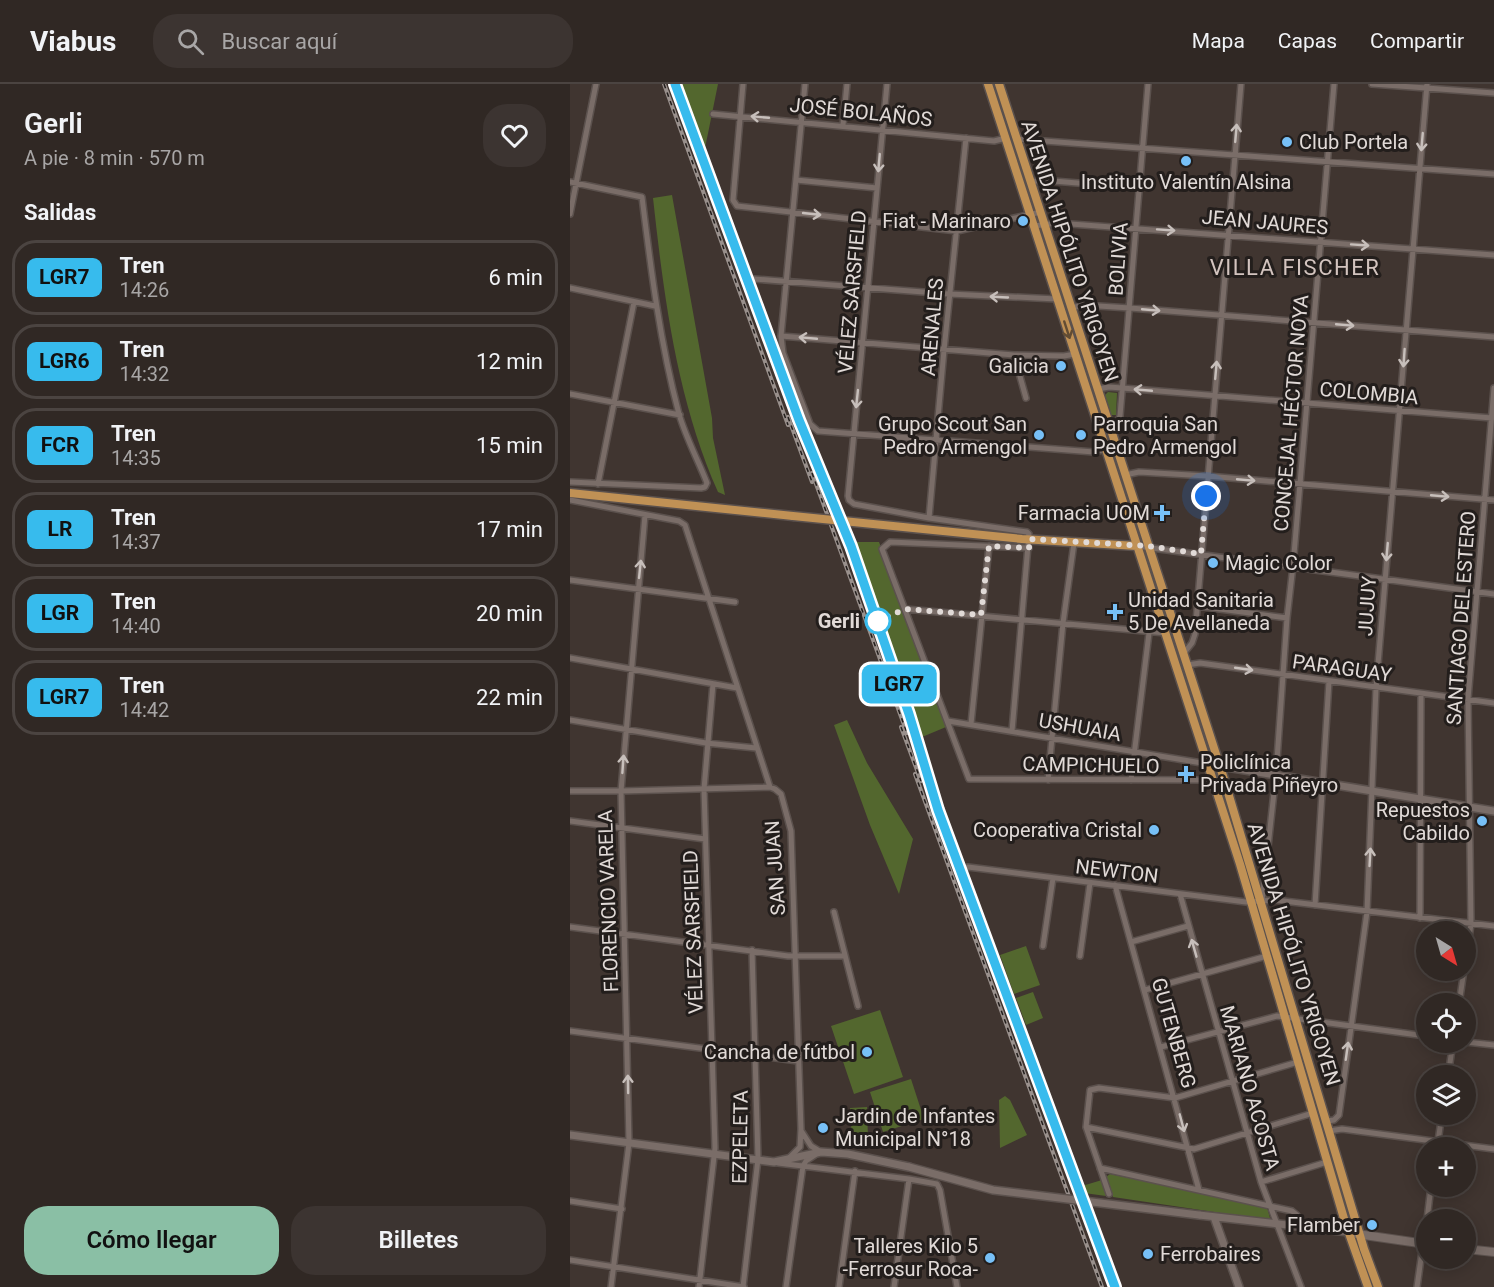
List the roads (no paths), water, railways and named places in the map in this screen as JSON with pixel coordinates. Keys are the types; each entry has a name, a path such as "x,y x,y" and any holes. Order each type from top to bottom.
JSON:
{"main road":[{"name":"AVENIDA HIPÓLITO YRIGOYEN","path":"988,84 1208,764 1251,901 1327,1162 1368,1287"},
{"name":"AVENIDA HIPÓLITO YRIGOYEN","path":"999,84 1262,901 1360,1235 1378,1287"},
{"path":"570,493 1030,543 1137,546"},
{"path":"1349,1232 1416,1243"},
{"path":"1476,1250 1494,1252"}],"street":[{"path":"570,214 573,183 596,84"},
{"path":"743,84 734,204 737,206 957,231 1041,212"},
{"path":"805,84 781,336 783,353 808,420 818,431 1094,452 1106,449"},
{"path":"843,125 847,84"},
{"name":"VÉLEZ SARSFIELD","path":"887,84 848,496 851,502 929,518"},
{"name":"BOLIVIA","path":"1113,436 1120,416 1148,84"},
{"path":"1183,654 1192,643 1195,634 1241,84"},
{"name":"CONCEJAL HÉCTOR NOYA","path":"1262,901 1276,774 1287,618 1334,84"},
{"path":"1372,84 1427,86 1494,93"},
{"name":"JUJUY","path":"1327,1121 1334,1120 1339,1115 1367,912 1376,688 1427,86"},
{"name":"JOSÉ BOLAÑOS","path":"713,114 994,141 1006,138"},
{"name":"ARENALES","path":"929,518 966,138"},
{"path":"1017,139 1494,174"},
{"path":"796,180 877,188"},
{"path":"1031,182 1041,180 1139,188"},
{"path":"570,482 705,487 706,480 680,415 656,306 642,197 573,183"},
{"name":"JEAN JAURES","path":"1034,226 1057,222 1494,255"},
{"path":"754,279 868,289 1058,299"},
{"path":"570,288 656,306"},
{"path":"598,484 634,302"},
{"path":"1072,308 1083,305 1130,308 1494,337"},
{"path":"781,336 1014,355 1064,356 1075,354"},
{"path":"1014,355 1026,398"},
{"name":"COLOMBIA","path":"1098,389 1122,388 1493,418"},
{"name":"SANTIAGO DEL ESTERO","path":"1471,921 1468,699 1494,388"},
{"path":"570,394 680,415"},
{"path":"1125,475 1139,472 1494,500"},
{"path":"570,500 645,515"},
{"name":"SAN JUAN","path":"645,515 679,521 688,531 756,748 770,787 781,794 791,831 801,1129 800,1147 786,1160"},
{"name":"FLORENCIO VARELA","path":"611,1287 629,1143 621,791 645,515"},
{"path":"929,518 1027,532 1030,543 1012,731"},
{"path":"948,721 882,552 884,546 890,542 989,546 1030,543"},
{"path":"1048,780 1063,623 1074,543"},
{"path":"971,724 989,546"},
{"path":"1137,546 1494,594"},
{"path":"570,580 735,602"},
{"path":"1197,606 1287,618"},
{"path":"905,609 1166,633"},
{"path":"1131,780 1149,633"},
{"path":"570,658 737,688"},
{"name":"PARAGUAY","path":"1187,665 1200,663 1494,703"},
{"path":"1315,905 1329,681"},
{"name":"VÉLEZ SARSFIELD","path":"700,1284 715,1154 704,789 712,684"},
{"path":"1420,918 1421,694"},
{"path":"570,720 706,743 756,748"},
{"name":"USHUAIA","path":"948,721 1208,764"},
{"name":"CAMPICHUELO","path":"948,721 969,779 1213,780"},
{"path":"1208,764 1494,811"},
{"path":"570,790 770,787"},
{"path":"570,821 705,839"},
{"name":"NEWTON","path":"968,867 1180,894 1315,905 1446,921"},
{"path":"1044,946 1053,878"},
{"path":"1080,956 1090,883"},
{"name":"GUTENBERG","path":"1115,885 1199,1190"},
{"name":"MARIANO ACOSTA","path":"1180,894 1261,1182 1301,1287"},
{"path":"834,912 858,1006"},
{"name":"NEWTON","path":"1476,924 1494,926"},
{"path":"1131,942 1188,926"},
{"path":"570,927 795,956 845,956"},
{"name":"EZPELETA","path":"743,1287 758,1160 752,950"},
{"path":"1145,990 1267,956"},
{"path":"1161,1047 1270,1017 1296,1018 1416,1035"},
{"path":"570,1031 798,1061"},
{"path":"1476,1043 1494,1045"},
{"path":"1109,1194 1086,1127 1089,1094 1093,1088 1175,1098 1298,1062"},
{"path":"1086,1127 1188,1149 1313,1113"},
{"path":"801,1129 808,1142 821,1152"},
{"path":"1329,1131 1342,1129 1416,1141"},
{"path":"570,1135 855,1171 937,1185 957,1287"},
{"path":"1476,1148 1494,1149"},
{"path":"774,1162 821,1152 848,1154 909,1167 993,1190 1349,1232"},
{"path":"786,1287 803,1166 811,1157 821,1152"},
{"path":"1261,1182 1327,1162"},
{"path":"1100,1168 1295,1213 1298,1218 1297,1226"},
{"path":"839,1287 855,1171"},
{"path":"894,1287 909,1179"},
{"path":"570,1201 622,1209"},
{"path":"1214,1217 1239,1287"},
{"path":"570,1260 700,1284 743,1287"},
{"path":"1417,1287 1420,1269"}],"railway":[{"path":"664,84 788,425"},
{"path":"675,84 799,420 844,528 909,714 938,810 1115,1287"},
{"path":"788,417 812,482"},
{"path":"812,473 907,733"},
{"path":"901,727 921,781"},
{"path":"915,774 1102,1287"}],"train":[{"name":"LGR7","path":"675,84 799,420 851,546 909,714 938,810 1115,1287"}],"place":[{"name":"Club Portela","path":"1287,142"},
{"name":"Instituto Valentín Alsina","path":"1186,161"},
{"name":"Fiat - Marinaro","path":"1023,221"},
{"name":"Galicia","path":"1061,366"},
{"name":"Grupo Scout San Pedro Armengol","path":"1039,435"},
{"name":"Parroquia San Pedro Armengol","path":"1081,435"},
{"name":"Farmacia UOM","path":"1162,513"},
{"name":"Magic Color","path":"1213,563"},
{"name":"Unidad Sanitaria 5 De Avellaneda","path":"1115,612"},
{"name":"Gerli","path":"878,621"},
{"name":"Policlínica Privada Piñeyro","path":"1186,774"},
{"name":"Repuestos Cabildo","path":"1482,821"},
{"name":"Cooperativa Cristal","path":"1154,830"},
{"name":"Cancha de fútbol","path":"867,1052"},
{"name":"Jardin de Infantes Municipal N°18","path":"823,1128"},
{"name":"Flamber","path":"1372,1225"},
{"name":"Ferrobaires","path":"1148,1254"},
{"name":"Talleres Kilo 5 -Ferrosur Roca-","path":"990,1258"}],"district":[{"name":"VILLA FISCHER","path":"1295,267"}]}
